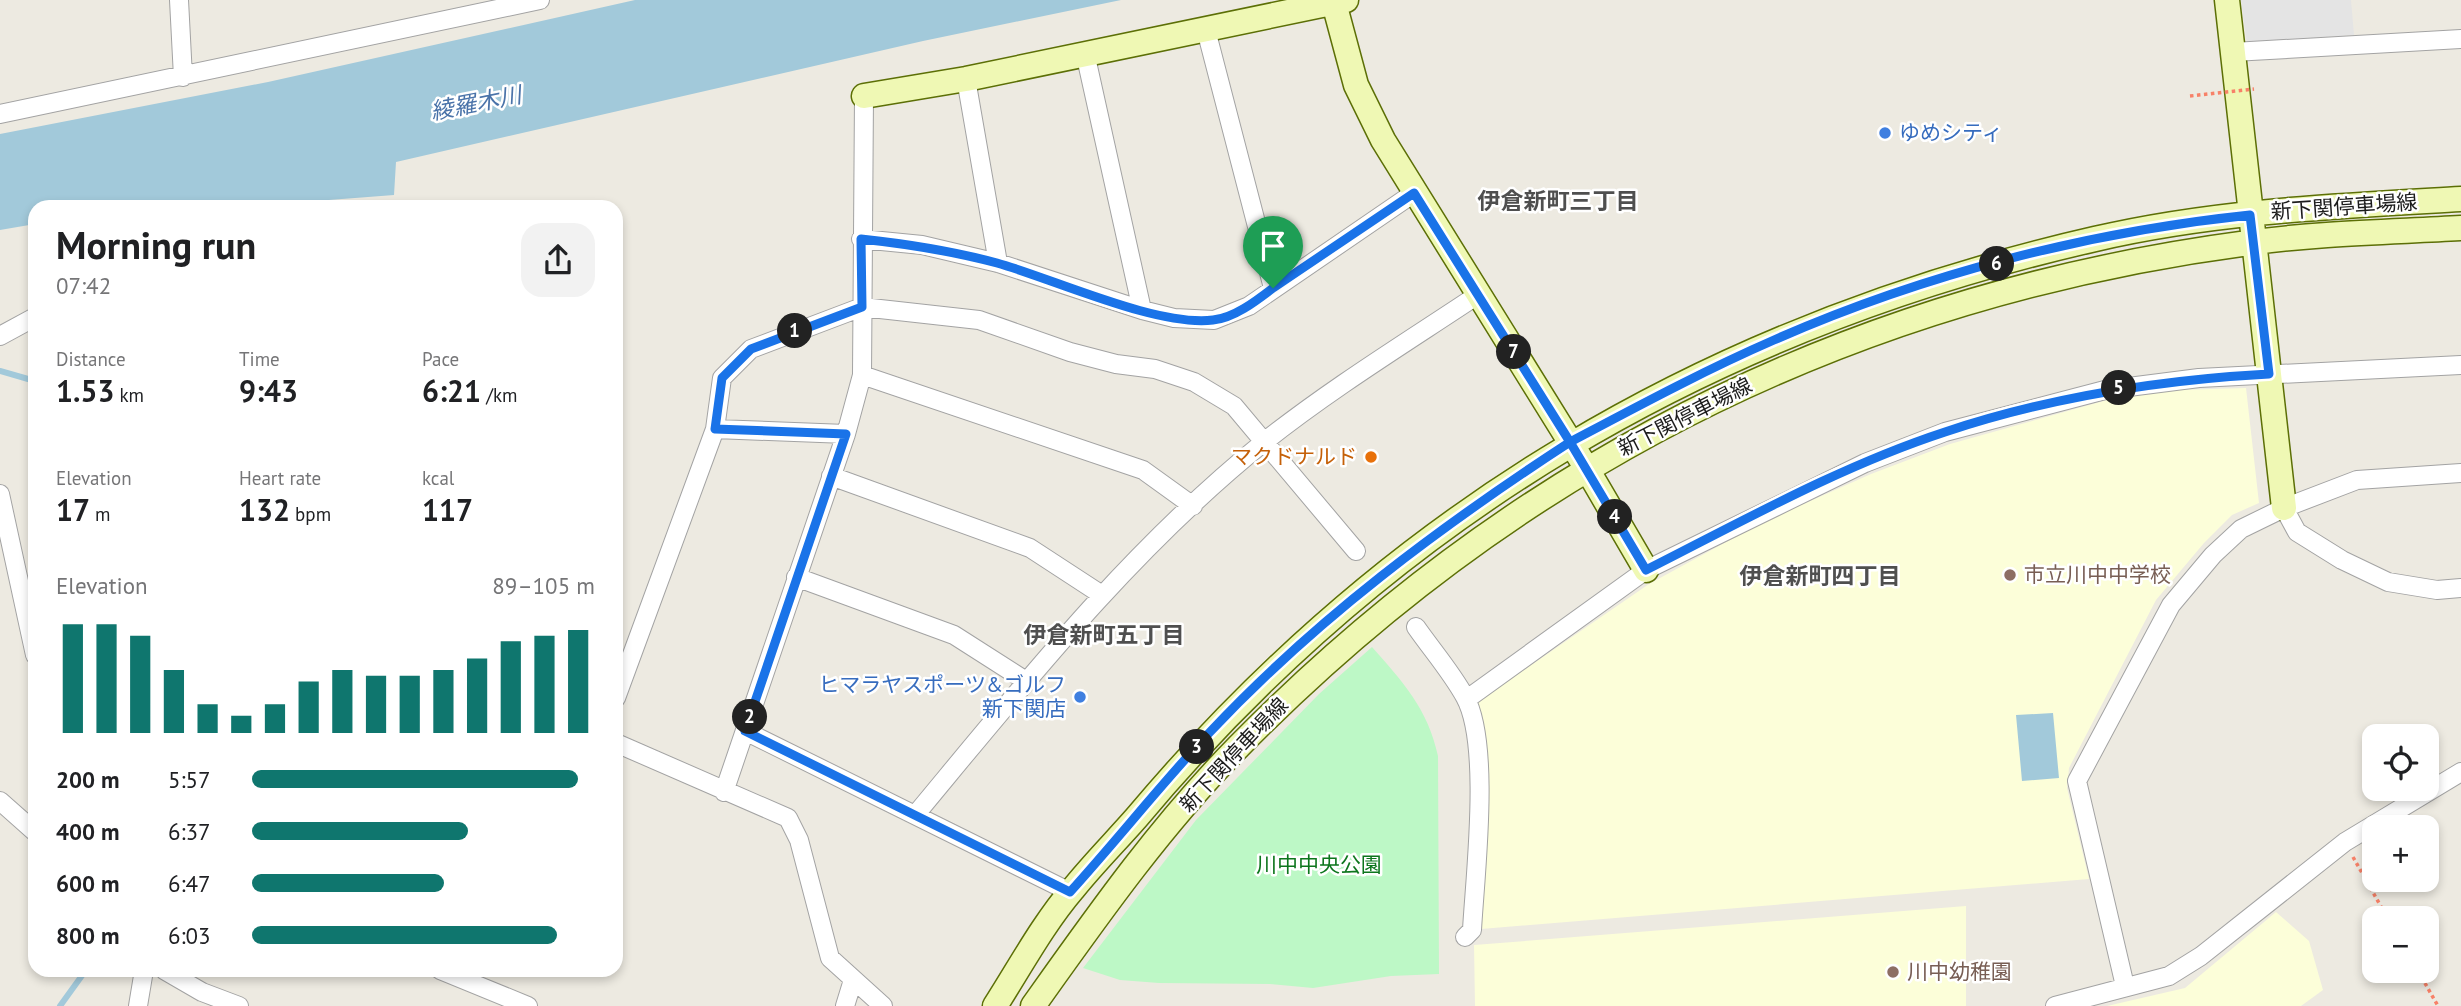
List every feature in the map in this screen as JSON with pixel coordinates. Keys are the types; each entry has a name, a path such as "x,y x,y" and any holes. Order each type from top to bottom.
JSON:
{"main road":[{"path":"2227,0 2284,508"},
{"path":"864,96 966,79 1206,30 1276,7 1340,1 1356,85 1414,193 1587,469 1646,570"},
{"name":"新下関停車場線","path":"995,1006 1070,892 1211,731 1342,608 1466,510 1570,442 1693,377 1777,339 1931,281 2098,238 2189,221 2461,199"},
{"name":"新下関停車場線","path":"1033,1006 1137,862 1236,748 1296,690 1380,616 1472,543 1587,469 1721,397 1888,326 2064,276 2254,242 2461,228"}],"street":[{"path":"179,0 183,76"},
{"path":"0,114 183,76 468,7 540,0"},
{"path":"1206,30 1273,288"},
{"path":"2233,52 2461,39"},
{"path":"1085,53 1142,310"},
{"path":"966,79 998,263"},
{"path":"724,792 846,434 862,375 864,96"},
{"path":"861,239 922,245 998,263 1142,310 1174,318 1214,320 1249,306 1414,193"},
{"path":"916,814 1102,594 1193,506 1264,442 1479,294"},
{"path":"623,679 715,429 722,378 751,349 862,307 979,320 1070,352 1181,377 1234,406 1356,551"},
{"path":"0,336 28,321"},
{"path":"1467,699 1646,570 1865,463 1945,432 2105,390 2199,378 2461,365"},
{"path":"862,375 1143,470 1193,506"},
{"path":"715,429 846,434"},
{"path":"2125,986 2077,781 2171,605 2213,555 2241,529 2284,508 2357,480 2461,473"},
{"path":"831,476 1030,548 1102,594"},
{"path":"0,494 28,623"},
{"path":"2284,508 2297,532 2342,560 2388,582 2437,590 2461,588"},
{"path":"796,576 954,635 1026,681"},
{"path":"1416,627 1467,699 1477,744 1479,808 1472,930 1465,937"},
{"path":"745,731 1070,892"},
{"path":"623,746 789,818 799,840 830,958 883,1006"},
{"path":"2056,1006 2169,976 2201,956 2344,842 2461,772"},
{"path":"0,801 28,826"},
{"path":"138,1006 143,977"},
{"path":"176,977 202,992 239,1006"},
{"path":"457,977 528,1006"},
{"path":"845,1006 853,980"}],"path":[{"path":"2190,96 2254,89"},
{"path":"2344,842 2381,906"},
{"path":"2425,983 2438,1006"}],"shaded area":[{"path":"2241,0 2351,0 2354,35 2247,43"},
{"path":"2246,388 2259,503 2232,515 2204,543 2156,600 2069,768 2067,788 2089,879 1481,929 1486,808 1476,703 1649,584 1761,523 1871,474 1950,444 2107,400 2176,390"},
{"path":"1966,906 1966,1006 1475,1006 1474,945"},
{"path":"2276,912 2309,941 2323,990 2301,1006 2107,1006 2185,988"}],"green space":[{"name":"川中中央公園","path":"1372,647 1404,684 1421,710 1434,739 1438,756 1439,974 1391,976 1313,988 1270,984 1120,980 1083,968 1196,820 1319,694"}],"water":[{"name":"綾羅木川","path":"635,0 1121,0 923,41 396,162 394,195 329,200 28,200 28,225 0,230 0,134 268,82"},
{"path":"2053,713 2059,778 2022,781 2016,715"}],"waterway":[{"path":"0,371 28,379"},
{"path":"60,1006 81,977"}],"place":[{"name":"ゆめシティ","path":"1885,133"},
{"name":"マクドナルド","path":"1371,457"},
{"name":"市立川中中学校","path":"2010,575"},
{"name":"ヒマラヤスポーツ&ゴルフ 新下関店","path":"1080,697"},
{"name":"川中幼稚園","path":"1893,972"}],"district":[{"name":"伊倉新町三丁目","path":"1558,201"},
{"name":"伊倉新町四丁目","path":"1820,576"},
{"name":"伊倉新町五丁目","path":"1104,635"}],"route":[{"path":"1273,288 1249,306 1214,320 1174,318 998,263 922,245 861,239 862,307 751,349 722,378 715,429 846,434 745,731 1070,892 1211,731 1342,608 1413,550 1477,503 1570,442 1646,570 1865,463 1945,432 2105,390 2199,378 2269,374 2250,215 2189,221 2098,238 1931,281 1853,308 1777,339 1693,377 1570,442 1414,193 1273,288"}]}
